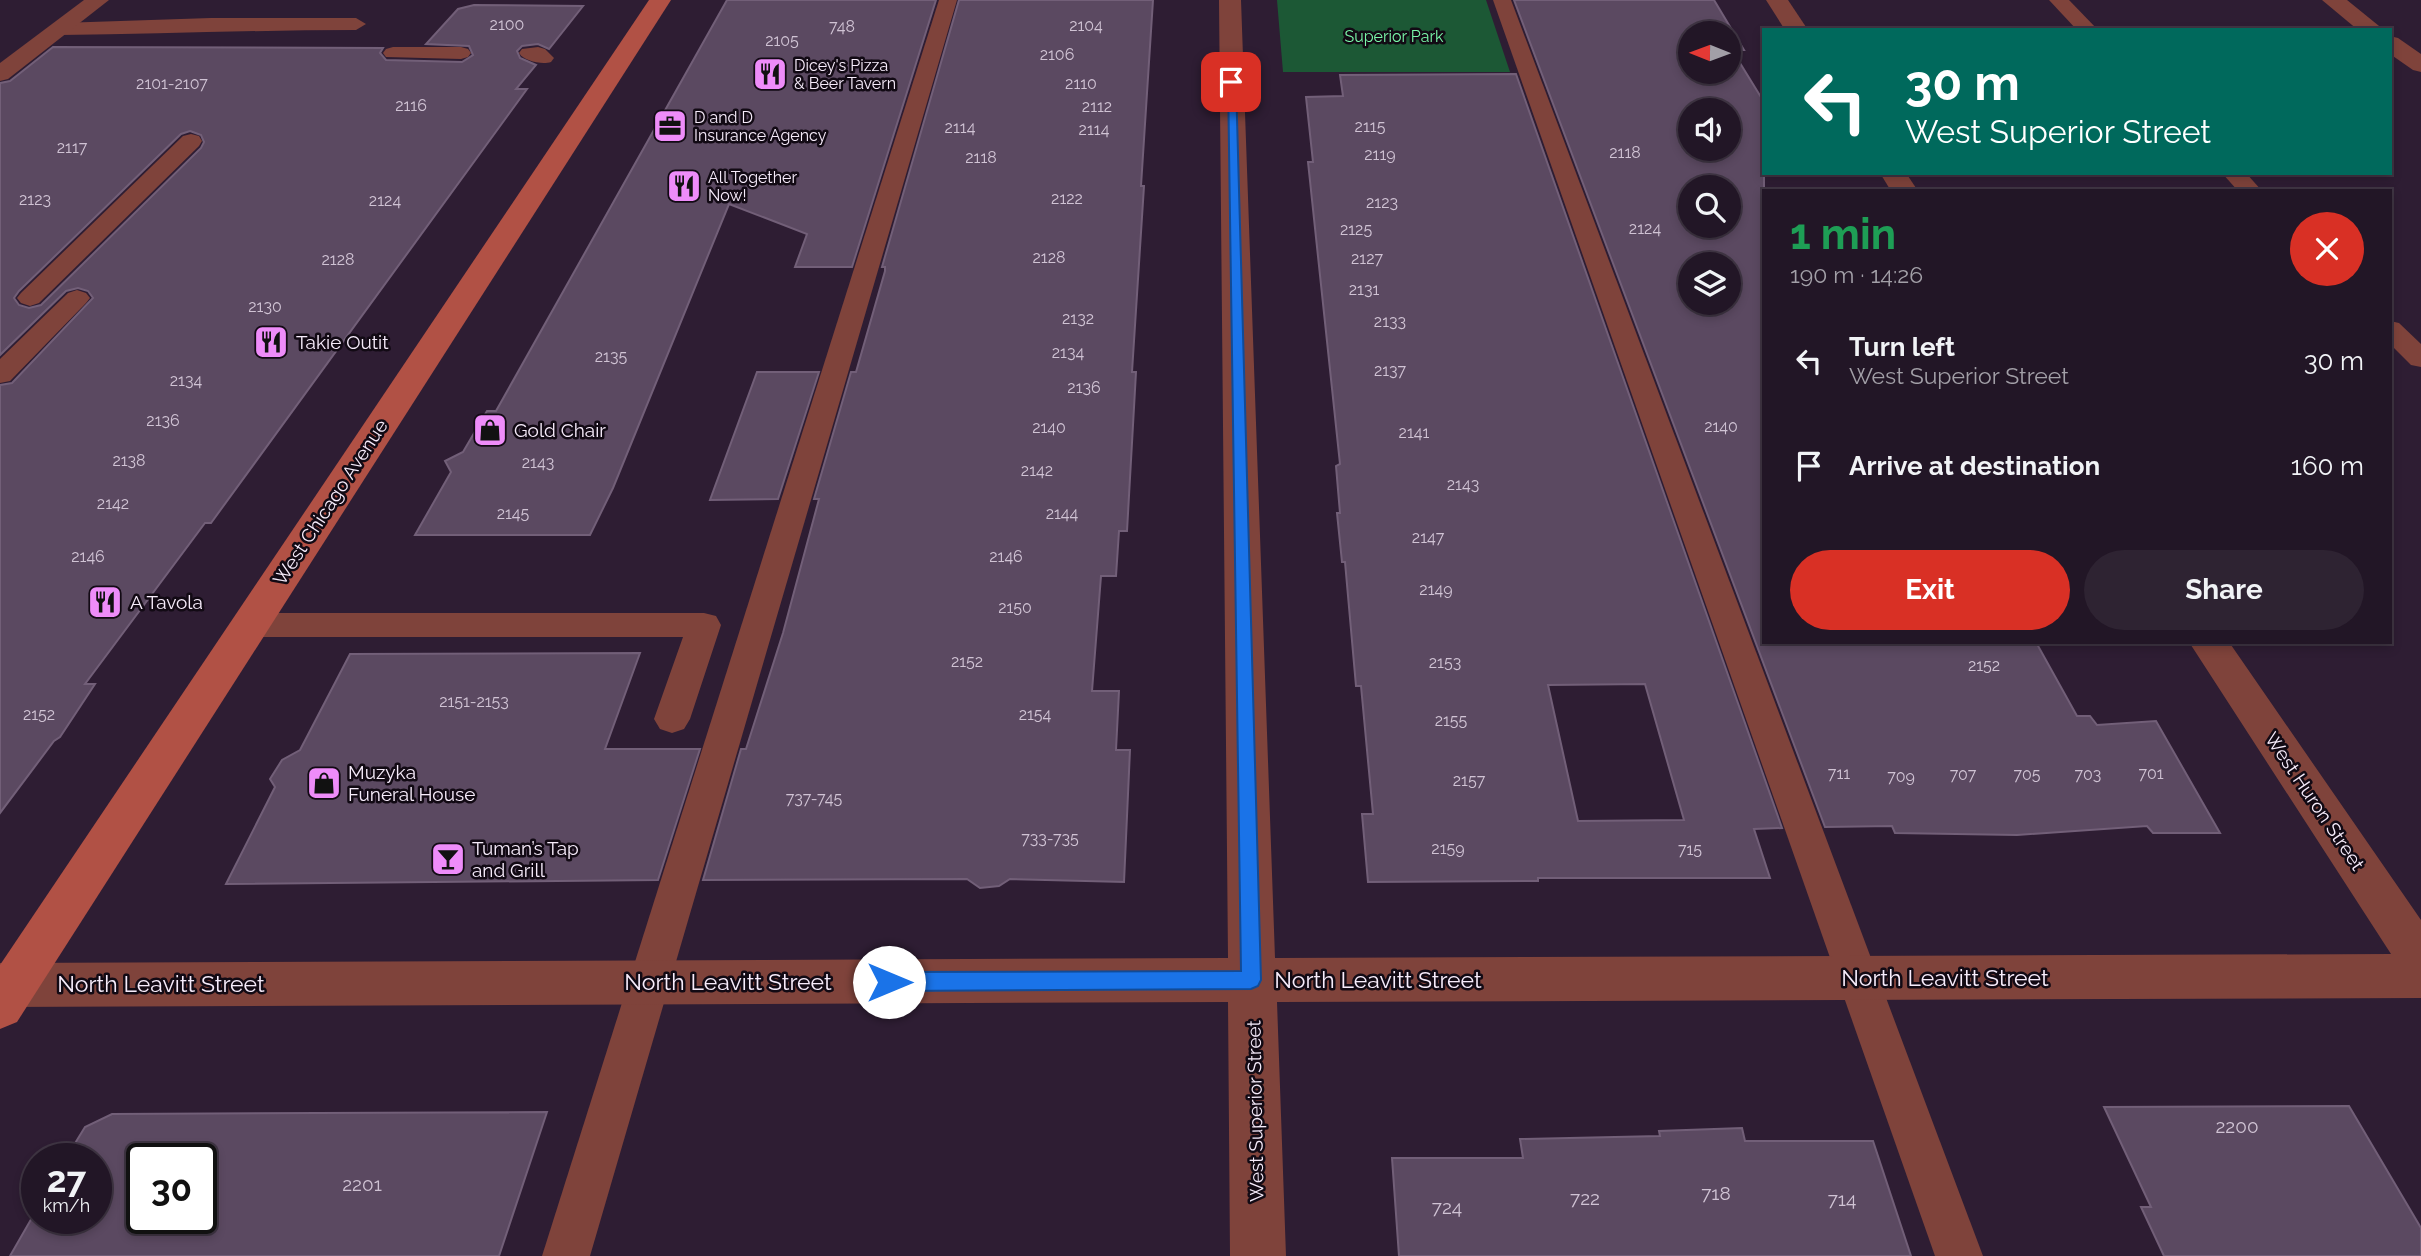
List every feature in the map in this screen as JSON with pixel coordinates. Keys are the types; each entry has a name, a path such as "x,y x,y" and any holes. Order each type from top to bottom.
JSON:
{"main road":[{"name":"West Chicago Avenue","path":"4,992 660,0"}],"street":[{"path":"0,74 98,0"},
{"name":"West Superior Street","path":"1230,0 1258,1256"},
{"path":"1777,0 1796,28"},
{"path":"2333,0 2370,28"},
{"path":"2392,44 2421,65"},
{"name":"West Huron Street","path":"2209,644 2421,959"},
{"name":"North Leavitt Street","path":"4,992 650,982 2421,976"}],"lane":[{"path":"566,1256 948,0"},
{"path":"1502,0 1959,1256"},
{"path":"2058,0 2086,28"},
{"path":"60,29 152,29 211,24 356,24"},
{"path":"394,53 461,53"},
{"path":"0,375 77,298 20,297 191,141"},
{"path":"2235,175 2249,189"},
{"path":"2392,331 2421,359"},
{"path":"249,625 704,625 672,719"}],"green space":[{"name":"Superior Park","path":"1277,0 1486,0 1510,72 1283,72"}],"building":[{"path":"727,0 936,0 852,267 795,267 807,234 729,204 613,488 590,535 415,535 451,472 445,461 463,452 487,411 496,411"},
{"path":"959,0 1153,0 1141,186 1144,186 1132,372 1136,372 1127,531 1119,531 1116,576 1101,576 1092,691 1119,691 1116,750 1130,750 1124,882 1010,879 999,886 980,888 967,879 703,880 741,749 746,749 783,633 819,499 814,499 851,372 856,372 885,271 885,267 882,267"},
{"path":"1514,0 1714,0 1727,21 1678,21 1678,84 1741,84 1741,65 1762,99 1762,644 2037,644 2077,716 2090,716 2097,725 2156,721 2220,833 2153,833 2147,826 2017,835 1895,833 1892,826 1825,827"},
{"path":"474,5 583,6 549,49 538,44 522,46 517,51 520,58 536,65 516,89 527,89 211,523 205,523 85,684 95,684 60,737 54,741 0,813 0,385 12,383 93,298 88,291 78,288 66,291 0,355 0,83 10,81 53,47 383,48 380,53 386,60 462,62 473,55 469,46 426,44 458,9","holes":["190,131 201,135 204,142 201,148 41,305 29,308 19,305 14,298 19,291 181,134"]},
{"path":"1516,74 1782,828 1754,829 1770,878 1538,878 1538,881 1368,882 1362,814 1373,814 1361,686 1356,686 1345,562 1342,562 1337,513 1340,513 1336,466 1340,464 1308,162 1313,162 1306,97 1343,96 1340,75","holes":["1645,684 1684,820 1578,821 1548,685"]},
{"path":"757,372 819,372 778,499 710,500"},
{"path":"640,653 605,749 700,749 658,880 226,884 275,787 270,779 282,760 300,750 350,654"},
{"path":"2349,1106 2421,1228 2421,1256 2164,1256 2141,1207 2151,1207 2104,1107"},
{"path":"547,1112 499,1256 10,1256 23,1234 112,1234 112,1143 75,1143 85,1127 112,1114"},
{"path":"1742,1128 1745,1141 1873,1141 1911,1256 1399,1256 1392,1158 1523,1158 1520,1139 1660,1136 1659,1131"}],"place":[{"name":"Dicey's Pizza & Beer Tavern","path":"770,74"},
{"name":"D and D Insurance Agency","path":"670,126"},
{"name":"All Together Now!","path":"684,186"},
{"name":"Takie Outit","path":"271,342"},
{"name":"Gold Chair","path":"490,430"},
{"name":"A Tavola","path":"105,602"},
{"name":"Muzyka Funeral House","path":"324,783"},
{"name":"Tuman’s Tap and Grill","path":"448,859"}],"route":[{"path":"889,982 1251,980 1231,82"}]}
